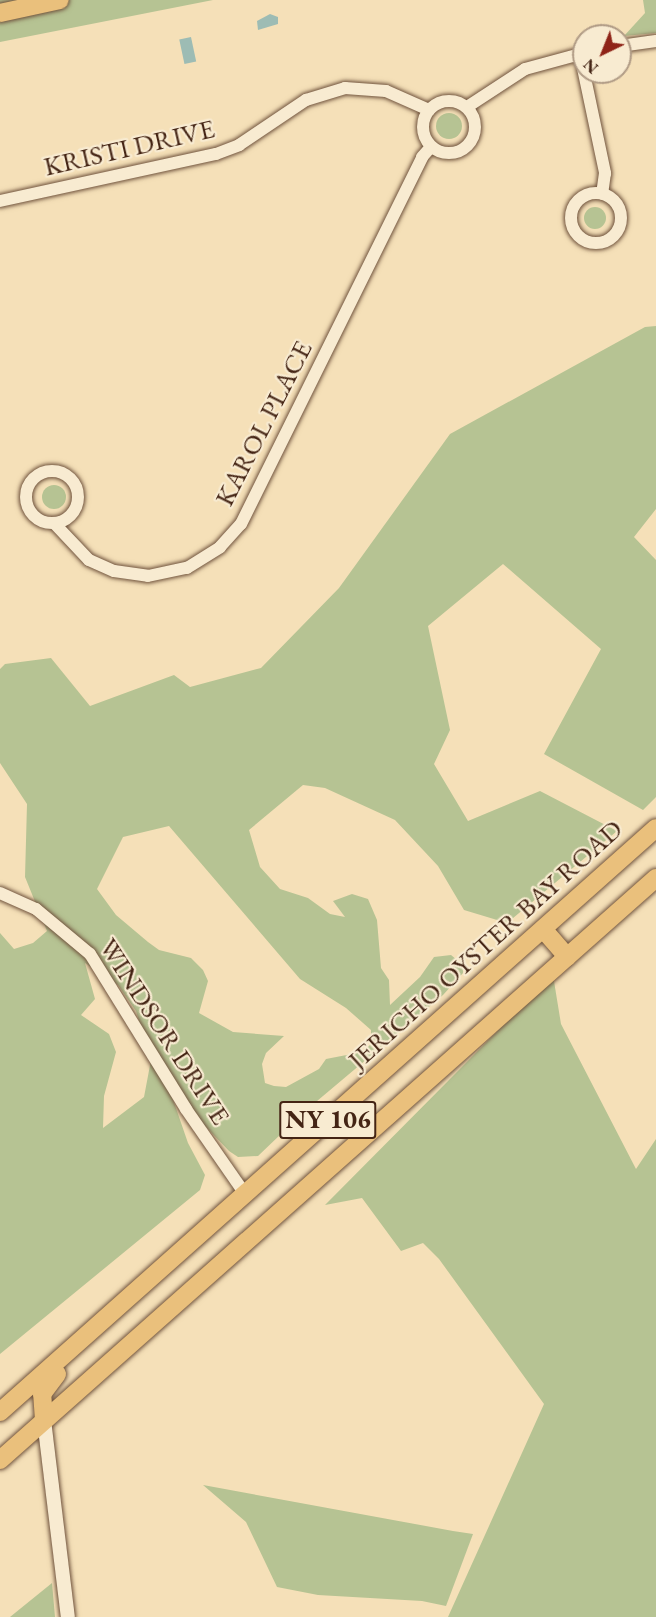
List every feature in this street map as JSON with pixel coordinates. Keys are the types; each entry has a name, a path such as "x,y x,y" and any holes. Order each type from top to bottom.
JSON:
{"main road":[{"path":"0,12 60,0"},
{"name":"JERICHO OYSTER BAY ROAD","path":"0,1412 656,828"},
{"name":"NY 106","path":"0,1460 656,878"},
{"path":"543,929 567,957"},
{"path":"44,1420 41,1404 46,1385 117,1320 129,1299"}],"street":[{"path":"632,44 656,41"},
{"path":"467,107 525,69 572,57"},
{"path":"588,84 604,173 602,194"},
{"name":"KRISTI DRIVE","path":"0,201 216,154 239,145 306,100 345,88 386,91 429,110"},
{"path":"451,100 467,107 475,131 467,147 445,153 431,147 422,125 429,110 451,100"},
{"name":"KAROL PLACE","path":"54,523 74,511 78,496 72,481 50,471 35,478 27,500 33,514 54,523 89,560 114,571 148,576 187,568 220,547 241,524 422,157 431,147"},
{"path":"602,194 620,211 619,228 608,241 591,243 573,229 571,214 586,195 602,194"},
{"name":"WINDSOR DRIVE","path":"0,893 36,909 90,954 186,1109 245,1194"},
{"path":"44,1420 68,1617"}],"green space":[{"path":"0,0 213,0 0,42"},
{"path":"643,0 656,0 656,33 632,35 632,27 645,13"},
{"path":"449,113 459,116 462,126 459,136 449,139 439,136 436,126 439,116"},
{"path":"595,207 603,210 606,218 603,226 595,229 587,226 584,218 587,210"},
{"path":"656,326 656,509 634,537 656,560 656,797 643,810 544,754 601,649 503,564 428,626 450,730 434,764 468,821 540,791 617,831 507,923 464,910 438,866 395,820 325,788 303,785 249,830 260,867 280,889 308,898 330,914 345,917 333,901 352,894 368,899 377,920 381,968 389,980 390,1005 420,977 434,957 451,955 463,965 463,973 443,995 304,1112 258,1156 238,1157 229,1151 169,1088 188,1143 205,1175 200,1190 0,1354 0,933 14,949 33,943 47,931 25,877 27,804 0,763 0,669 5,664 51,658 90,706 174,675 190,687 261,668 339,588 450,434 645,327","holes":["169,826 300,979 346,1008 371,1030 371,1044 362,1052 326,1059 319,1069 286,1087 274,1086 265,1083 262,1064 266,1053 284,1036 233,1032 199,1013 208,981 203,970 191,958 159,950 148,942 116,915 97,889 123,837","85,963 118,985 136,1011 151,1060 144,1097 103,1128 104,1096 116,1052 109,1034 81,1015 95,999"]},
{"path":"54,485 63,488 66,497 63,506 54,509 45,506 42,497 45,488"},
{"path":"553,975 561,1024 636,1169 656,1139 656,1617 448,1617 544,1404 439,1259 423,1243 401,1251 362,1198 325,1205"},
{"path":"203,1485 473,1534 446,1606 422,1601 318,1595 277,1587 246,1522"},
{"path":"52,1583 55,1617 10,1617"}],"water":[{"path":"270,14 278,17 278,24 258,30 257,21"},
{"path":"191,37 196,61 184,64 179,39"}]}
